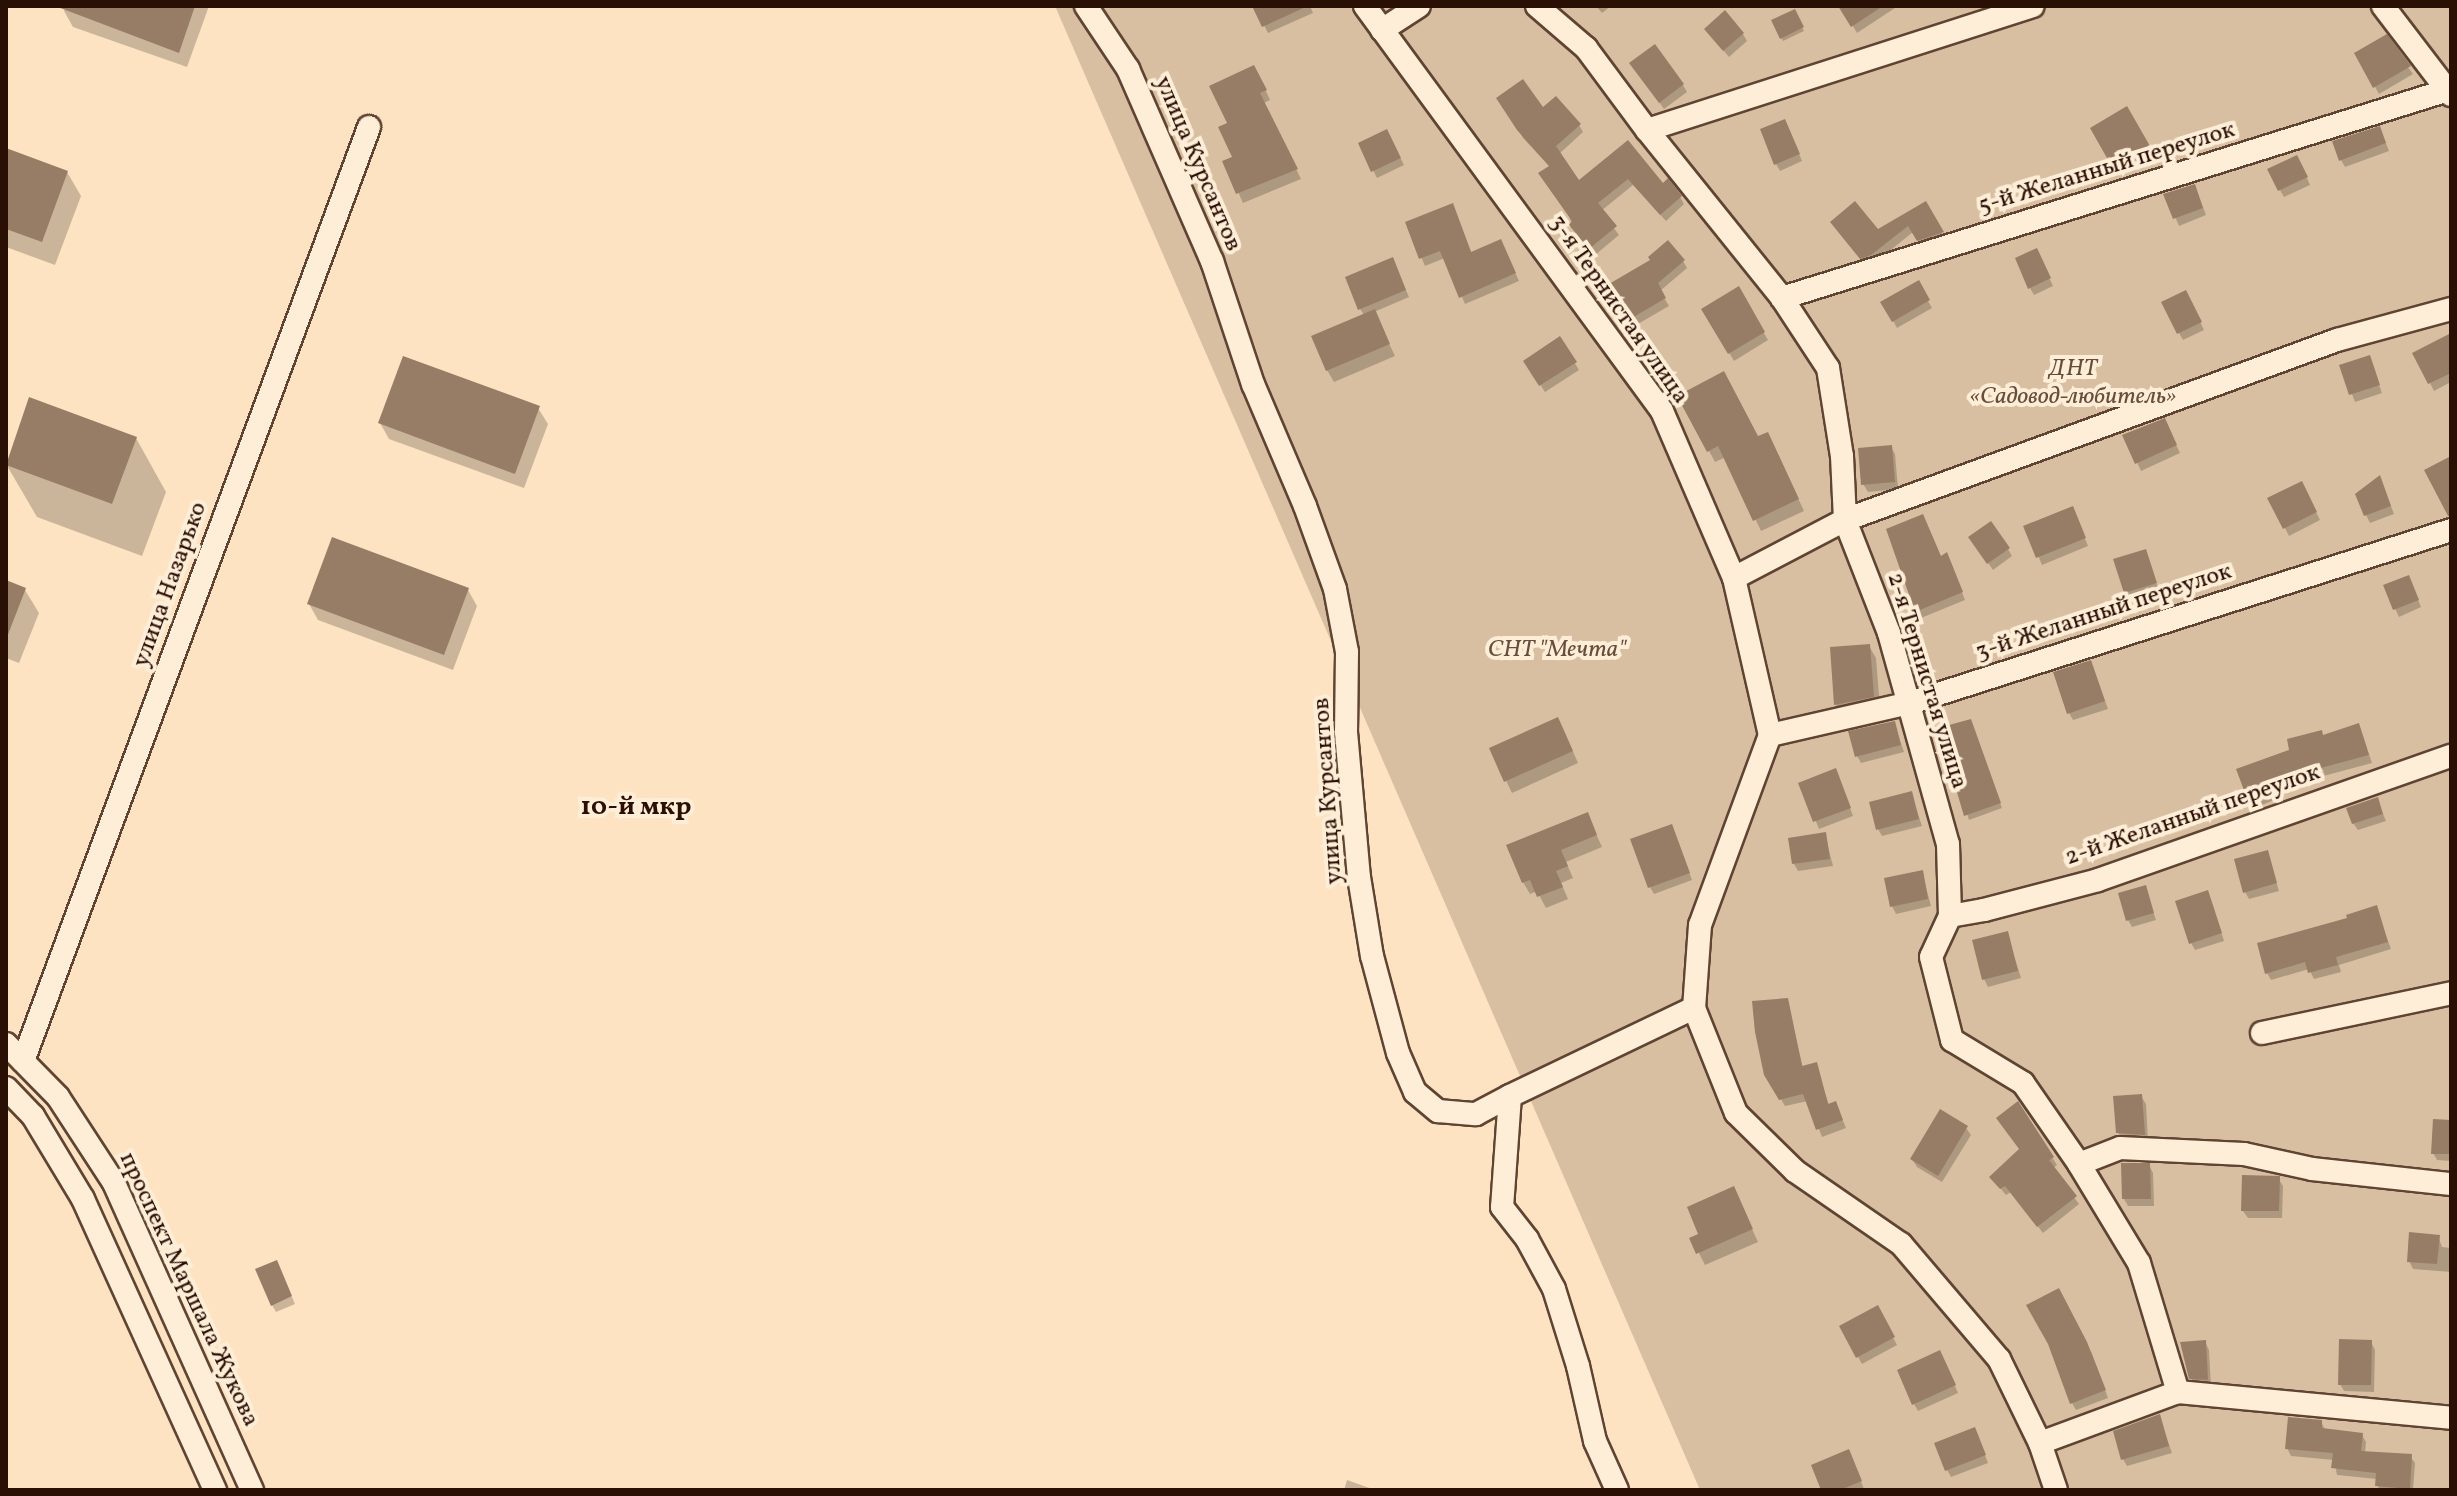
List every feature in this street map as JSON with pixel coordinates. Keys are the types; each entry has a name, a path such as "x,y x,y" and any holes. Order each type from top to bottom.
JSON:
{"street":[{"name":"улица Курсантов","path":"1086,6 1128,69 1212,261 1253,384 1305,506 1335,589 1347,652 1346,732 1359,877 1372,956 1398,1053 1415,1092 1438,1111 1476,1114 1694,1008"},
{"name":"3-я Тернистая улица","path":"1365,6 1662,411 1734,578 1770,735"},
{"path":"1382,30 1419,6"},
{"name":"2-я Тернистая улица","path":"1537,6 1586,48 1647,130 1782,298 1828,368 1842,456 1845,520 1889,633 1948,844 1950,916 1931,957 1952,1040 2023,1083 2079,1164 2139,1263 2178,1392"},
{"path":"1647,130 2033,6"},
{"path":"2383,6 2449,92"},
{"name":"5-й Желанный переулок","path":"1782,298 2449,92"},
{"name":"улица Назарько","path":"23,1061 369,127"},
{"path":"1734,578 1845,520 2337,340 2451,309"},
{"name":"3-й Желанный переулок","path":"1770,735 1910,703 2451,530"},
{"path":"1770,735 1700,925 1694,1008 1736,1113 1795,1171 1901,1244 1999,1359 2040,1443 2056,1490"},
{"name":"2-й Желанный переулок","path":"1950,916 2098,880 2451,756"},
{"path":"2262,1033 2451,993"},
{"name":"проспект Маршала Жукова","path":"6,1044 58,1097 114,1183 252,1490"},
{"path":"6,1088 33,1116 83,1199 215,1490"},
{"path":"1510,1096 1502,1207 1527,1239 1554,1289 1578,1366 1595,1441 1617,1490"},
{"path":"2079,1164 2120,1148 2244,1154 2312,1169 2451,1184"},
{"path":"2040,1443 2178,1392 2451,1418"}],"green space":[{"name":"ДНТ «Садовод-любитель»","path":"1055,6 2451,6 2451,1490 1700,1490"}],"building":[{"path":"55,6 195,6 179,53"},
{"path":"1252,6 1308,6 1262,27"},
{"path":"1838,6 1883,6 1851,27"},
{"path":"1795,9 1804,27 1780,39 1771,20"},
{"path":"1725,10 1744,33 1723,51 1704,29"},
{"path":"2387,34 2411,66 2373,88 2354,53"},
{"path":"1655,44 1684,84 1659,103 1629,63"},
{"path":"1254,65 1267,90 1260,93 1298,169 1236,194 1222,161 1232,157 1218,127 1227,123 1209,86"},
{"path":"1523,79 1543,107 1556,96 1581,124 1556,146 1579,180 1628,140 1663,183 1668,178 1682,196 1660,215 1628,179 1598,203 1617,226 1589,249 1569,225 1572,221 1538,173 1549,166 1517,130 1496,98"},
{"path":"2127,106 2150,146 2112,167 2090,128"},
{"path":"1785,119 1800,154 1774,165 1760,129"},
{"path":"2380,126 2386,143 2339,161 2332,141"},
{"path":"1387,129 1401,158 1371,172 1358,143"},
{"path":"6,148 68,171 42,242 6,229"},
{"path":"2297,155 2308,177 2278,191 2267,169"},
{"path":"2195,184 2203,208 2173,219 2163,194"},
{"path":"1855,201 1878,229 1926,201 1944,232 1917,241 1908,226 1871,255 1860,259 1830,222"},
{"path":"1453,203 1471,252 1501,239 1516,273 1459,298 1440,251 1419,259 1405,222"},
{"path":"1668,240 1685,260 1658,283 1666,298 1618,326 1597,291 1650,260 1648,257"},
{"path":"2037,248 2051,278 2028,289 2015,258"},
{"path":"1393,257 1406,290 1358,310 1345,277"},
{"path":"1919,280 1930,300 1892,322 1880,302"},
{"path":"1739,286 1765,332 1728,354 1701,309"},
{"path":"2186,290 2202,322 2177,334 2161,302"},
{"path":"1375,309 1390,344 1326,371 1311,336"},
{"path":"2451,333 2451,373 2428,384 2412,353"},
{"path":"1560,336 1577,362 1539,386 1523,361"},
{"path":"2370,355 2380,385 2349,395 2339,365"},
{"path":"403,356 540,406 515,474 378,423"},
{"path":"1724,371 1758,436 1768,432 1799,499 1753,521 1718,446 1707,452 1677,396"},
{"path":"29,397 137,437 112,504 6,465"},
{"path":"2165,418 2177,445 2135,464 2122,435"},
{"path":"1892,445 1895,482 1861,485 1858,448"},
{"path":"2451,456 2451,516 2448,516 2424,470"},
{"path":"2380,475 2391,506 2364,516 2355,494"},
{"path":"2302,481 2317,512 2283,529 2267,498"},
{"path":"2073,506 2086,538 2036,558 2023,526"},
{"path":"1923,514 1941,556 1947,552 1963,592 1915,612 1886,529"},
{"path":"1991,521 2010,548 1987,564 1968,537"},
{"path":"332,537 469,588 444,655 307,604"},
{"path":"2146,549 2157,583 2124,593 2113,559"},
{"path":"2409,575 2419,600 2393,610 2383,585"},
{"path":"6,580 26,588 7,637 6,637"},
{"path":"1870,644 1874,697 1834,705 1830,647"},
{"path":"2091,660 2105,701 2067,714 2053,672"},
{"path":"1558,717 1573,751 1504,782 1489,748"},
{"path":"1971,719 2001,803 1964,816 1938,728"},
{"path":"1895,721 1901,745 1855,757 1848,731"},
{"path":"2359,723 2369,755 2276,780 2280,790 2248,801 2236,769 2289,750 2287,739 2322,730 2323,735"},
{"path":"1836,768 1851,808 1813,822 1798,783"},
{"path":"1912,791 1919,819 1876,830 1869,802"},
{"path":"2378,797 2383,814 2352,824 2346,808"},
{"path":"1588,812 1597,835 1561,850 1568,866 1556,871 1563,887 1537,897 1530,880 1522,883 1506,845"},
{"path":"1672,824 1690,873 1648,888 1630,839"},
{"path":"1826,832 1830,859 1792,864 1788,838"},
{"path":"2268,850 2277,883 2243,893 2234,859"},
{"path":"1923,870 1928,899 1890,907 1884,878"},
{"path":"2146,885 2154,913 2126,921 2118,893"},
{"path":"2208,890 2222,933 2189,944 2175,901"},
{"path":"2377,905 2388,942 2336,957 2338,965 2308,973 2305,962 2265,974 2257,943 2347,918 2346,915"},
{"path":"2008,931 2018,971 1982,980 1972,940"},
{"path":"1788,998 1802,1066 1817,1062 1828,1104 1836,1101 1843,1120 1816,1130 1803,1094 1779,1100 1764,1075 1752,1001"},
{"path":"2142,1094 2145,1135 2116,1133 2113,1096"},
{"path":"2018,1101 2054,1157 2049,1160 2077,1196 2037,1227 2005,1186 2000,1189 1989,1177 2019,1149 1996,1118"},
{"path":"1940,1109 1968,1126 1938,1176 1910,1159"},
{"path":"2433,1119 2451,1120 2451,1154 2431,1154"},
{"path":"2121,1163 2150,1163 2151,1199 2122,1199"},
{"path":"2242,1175 2280,1176 2279,1211 2241,1211"},
{"path":"1734,1186 1753,1229 1696,1254 1689,1238 1698,1234 1687,1207"},
{"path":"2409,1232 2440,1235 2437,1264 2407,1262"},
{"path":"277,1260 292,1296 271,1306 255,1269"},
{"path":"2059,1288 2087,1342 2106,1390 2070,1404 2048,1344 2026,1305"},
{"path":"1878,1305 1895,1337 1856,1358 1839,1326"},
{"path":"2339,1339 2372,1340 2371,1385 2338,1385"},
{"path":"2206,1340 2208,1380 2189,1379 2180,1342"},
{"path":"1940,1350 1956,1385 1912,1405 1897,1370"},
{"path":"2160,1414 2169,1446 2121,1460 2113,1431"},
{"path":"2288,1417 2322,1420 2322,1428 2363,1433 2361,1451 2412,1454 2410,1489 2375,1486 2376,1473 2331,1468 2333,1453 2285,1449"},
{"path":"1975,1427 1986,1455 1945,1471 1934,1443"},
{"path":"1849,1449 1862,1481 1840,1490 1821,1490 1811,1465"}],"district":[{"name":"10-й мкр","path":"636,808"}],"park label":[{"name":"СНТ \"Мечта\"","path":"1557,651"}]}
